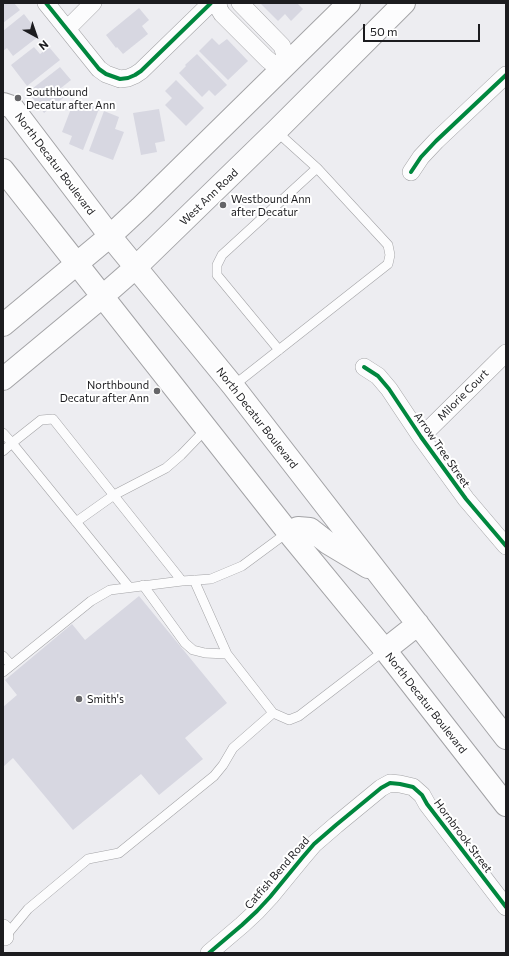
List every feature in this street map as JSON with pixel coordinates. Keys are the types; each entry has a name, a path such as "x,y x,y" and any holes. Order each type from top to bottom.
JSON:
{"main road":[{"path":"3,325 110,236 349,3"},
{"name":"West Ann Road","path":"3,379 135,268 276,131 404,3"},
{"name":"North Decatur Boulevard","path":"3,104 12,107 135,268 233,386 506,738"},
{"name":"North Decatur Boulevard","path":"3,170 288,532 385,650 506,805"},
{"path":"288,532 298,528 310,529 328,543 379,574"},
{"path":"385,650 418,624"}],"street":[{"path":"46,3 99,69 106,74 120,79 128,78 141,71 211,3"},
{"path":"66,29 93,3"},
{"path":"218,3 222,14 267,60 278,65 285,65 282,46 240,3"},
{"path":"411,172 421,157 436,141 506,75"},
{"name":"Milorie Court","path":"421,437 506,353"},
{"name":"Arrow Tree Street","path":"364,367 378,376 389,389 421,437 466,499 506,546"},
{"name":"Catfish Bend Road","path":"209,953 257,911 314,844 381,788 390,783 400,784"},
{"name":"Hornbrook Street","path":"400,784 413,788 422,795 427,804 506,907"}],"lane":[{"path":"233,386 388,264 390,255 388,244 317,168 276,131"},
{"path":"279,350 217,275 217,264 222,255 317,168"},
{"path":"3,451 41,420 53,419 182,581"},
{"path":"76,522 114,495 166,468 182,455 207,428"},
{"path":"3,433 129,587"},
{"path":"3,672 91,601 110,590 143,585 211,579 242,566 288,532"},
{"path":"194,580 227,654 273,713 289,720 299,716 385,650"},
{"path":"143,585 185,643 193,650 205,653 227,654"},
{"path":"3,656 11,665"},
{"path":"4,935 28,909 88,859 119,853 214,776 223,765 233,748 273,713"}],"building":[{"path":"3,3 14,3 20,10 3,23"},
{"path":"260,3 297,3 303,9 291,21 285,14 278,21"},
{"path":"139,8 149,20 142,26 148,34 123,54 117,47 116,48 106,35"},
{"path":"24,14 39,36 13,56 7,48 3,51 3,31"},
{"path":"212,38 219,45 227,39 248,61 228,80 199,51"},
{"path":"34,47 40,54 49,47 60,60 27,86 11,65"},
{"path":"197,54 227,85 215,96 209,90 202,97 179,73"},
{"path":"60,67 71,80 61,88 67,95 44,113 28,92"},
{"path":"176,80 204,108 186,126 165,105 172,98 165,91"},
{"path":"74,101 99,109 83,150 69,144 72,136 62,132"},
{"path":"159,109 165,141 155,143 157,152 141,155 133,113"},
{"path":"104,111 119,117 115,129 124,132 113,160 89,151"},
{"path":"139,596 227,703 185,738 203,759 159,795 141,774 73,830 13,758 3,767 3,707 17,695 5,680 72,624 85,640"}],"cycle path":[{"path":"46,3 99,69 106,74 120,79 128,78 141,71 211,3"},
{"path":"411,172 421,157 436,141 506,75"},
{"path":"364,367 378,376 389,389 421,437 466,499 506,546"},
{"path":"209,953 257,911 314,844 381,788 390,783 413,787 422,795 427,804 506,907"}],"place":[{"name":"Southbound Decatur after Ann","path":"18,98"},
{"name":"Westbound Ann after Decatur","path":"223,205"},
{"name":"Northbound Decatur after Ann","path":"157,391"},
{"name":"Smith's","path":"79,699"}]}
